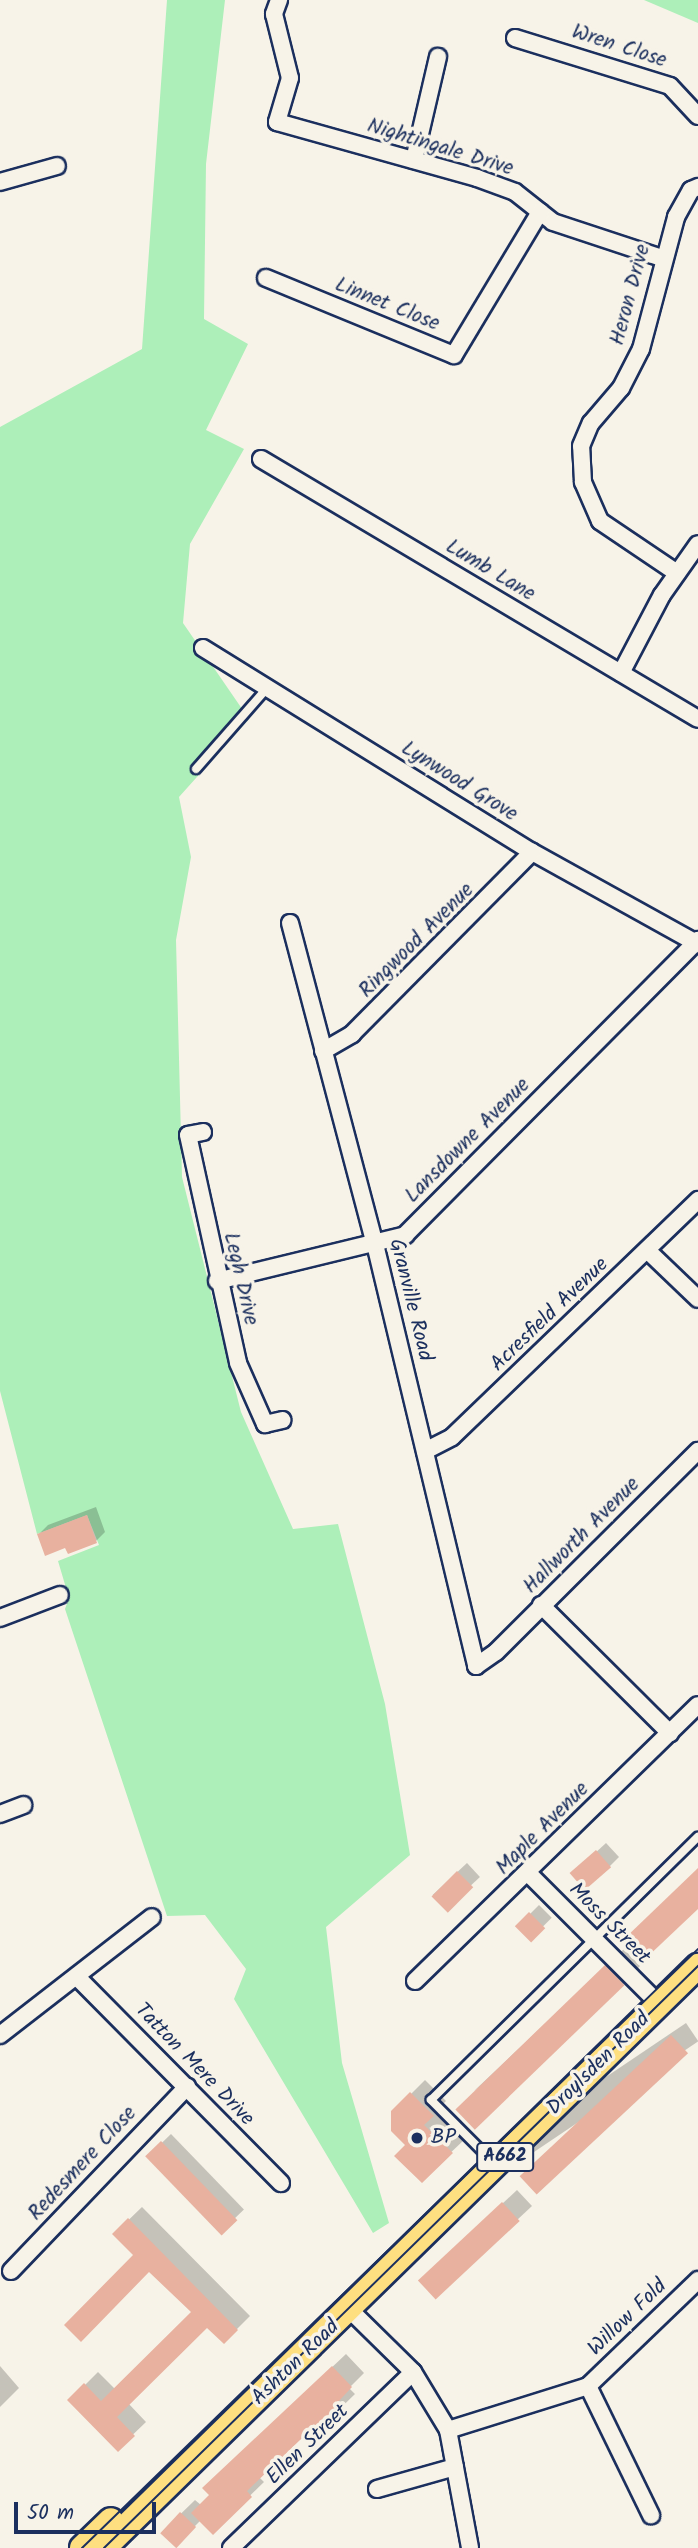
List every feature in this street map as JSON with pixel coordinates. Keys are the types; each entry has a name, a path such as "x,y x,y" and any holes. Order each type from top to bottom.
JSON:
{"main road":[{"name":"Droylsden Road","path":"351,2311 698,1966"},
{"name":"Ashton Road","path":"82,2548 274,2361 351,2311"},
{"name":"Ashton Road","path":"104,2548 351,2311"}],"street":[{"name":"Nightingale Drive","path":"279,0 274,14 290,78 277,122 414,160 515,192 540,212 588,236 662,258"},
{"name":"Wren Close","path":"514,38 670,86 698,116"},
{"path":"414,160 438,57"},
{"path":"0,182 57,166"},
{"name":"Heron Drive","path":"677,573 600,521 583,482 581,446 590,423 621,388 641,349 662,258 676,217 691,190 698,187"},
{"name":"Linnet Close","path":"265,278 454,355 540,212"},
{"name":"Lumb Lane","path":"261,459 698,719"},
{"path":"621,673 677,573 698,544"},
{"name":"Lynwood Grove","path":"203,648 532,852 697,942"},
{"name":"Ringwood Avenue","path":"323,1051 352,1034 517,872 532,852"},
{"name":"Granville Road","path":"290,923 375,1244 476,1666 496,1652"},
{"name":"Lansdowne Avenue","path":"217,1281 404,1235 697,942"},
{"name":"Legh Drive","path":"203,1132 188,1135 217,1281 238,1363 265,1424 284,1420"},
{"name":"Acresfield Avenue","path":"425,1451 452,1437 698,1200"},
{"path":"648,1251 698,1300"},
{"name":"Hallworth Avenue","path":"496,1652 698,1451"},
{"path":"0,1618 60,1595"},
{"path":"541,1605 670,1733"},
{"name":"Maple Avenue","path":"415,1981 529,1874 698,1705"},
{"path":"0,1814 23,1805"},
{"name":"Moss Street","path":"529,1874 659,2004"},
{"path":"0,2035 152,1917"},
{"name":"Tatton Mere Drive","path":"77,1977 281,2183"},
{"name":"Redesmere Close","path":"11,2271 187,2087"},
{"name":"Willow Fold","path":"447,2430 588,2386 698,2280"},
{"path":"351,2311 413,2372 447,2430 470,2548"},
{"name":"Ellen Street","path":"231,2548 413,2372"},
{"name":"Willow Fold","path":"588,2386 651,2515"},
{"path":"377,2489 454,2467"}],"lane":[{"path":"196,769 268,687"},
{"path":"497,2166 431,2100 698,1837"}],"green space":[{"path":"167,0 225,0 206,164 204,319 248,344 206,430 244,449 190,544 183,623 249,719 179,797 191,857 176,940 182,1177 241,1412 293,1529 338,1524 385,1704 410,1855 326,1927 342,2063 389,2223 373,2233 234,1999 246,1969 205,1915 167,1916 65,1609 69,1598 58,1561 99,1545 87,1515 37,1534 0,1391 0,427 142,349"},
{"path":"644,0 698,0 698,23"}],"building":[{"path":"87,1515 97,1543 68,1554 65,1548 45,1556 37,1534"},
{"path":"596,1850 611,1867 585,1890 570,1873"},
{"path":"698,1868 698,1909 643,1961 623,1940"},
{"path":"457,1871 473,1887 448,1913 432,1896"},
{"path":"529,1912 545,1928 531,1942 515,1926"},
{"path":"605,1965 624,1985 475,2130 455,2109"},
{"path":"671,2035 688,2053 537,2194 520,2176"},
{"name":"BP","path":"410,2092 434,2116 424,2125 453,2153 422,2183 394,2156 405,2145 391,2131 391,2111"},
{"path":"161,2141 237,2220 222,2235 145,2156"},
{"path":"502,2202 520,2221 436,2299 418,2280"},
{"path":"128,2218 238,2330 224,2344 207,2328 117,2417 135,2436 118,2452 67,2400 84,2383 101,2401 191,2312 149,2272 81,2342 64,2325 133,2255 112,2234"},
{"path":"332,2366 352,2387 337,2403 343,2409 312,2439 308,2434 300,2440 247,2491 252,2497 213,2535 191,2513 209,2495 202,2488"},
{"path":"180,2512 196,2527 177,2548 160,2533"}],"tram line":[{"path":"82,2548 698,1949"},
{"path":"104,2548 698,1966"}],"place":[{"name":"BP","path":"417,2138"}]}
